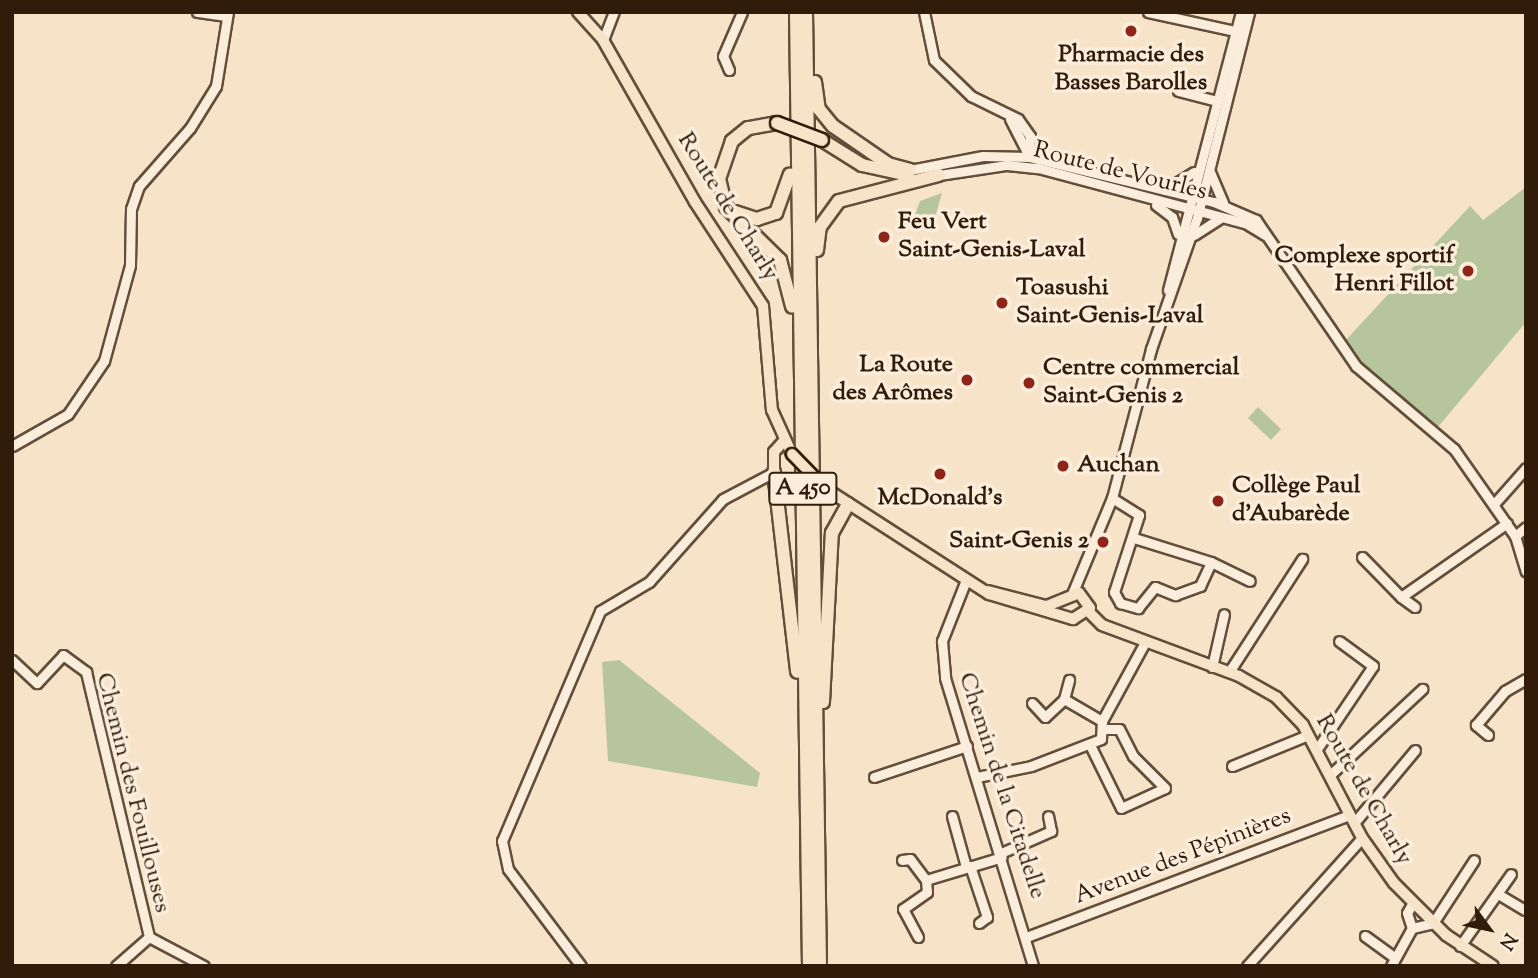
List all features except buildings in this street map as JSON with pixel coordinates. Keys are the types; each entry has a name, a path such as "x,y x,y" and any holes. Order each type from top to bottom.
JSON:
{"highway":[{"name":"A 450","path":"803,14 797,108 810,966"},
{"name":"A 450","path":"803,14 811,326 820,966"},
{"path":"803,14 824,117 879,158 907,172"},
{"path":"725,202 757,219 781,207 797,108"},
{"path":"801,371 785,270 725,202 719,171 726,149 748,128 777,123 822,140 862,165 939,175"},
{"path":"811,326 818,237 831,209 851,195 939,175"},
{"path":"774,472 792,589 800,746 806,753"},
{"path":"817,736 832,533 848,504"}],"main road":[{"name":"Route de Charly","path":"578,12 603,40 763,306 772,410 789,449 826,489 988,591 1066,615 1085,616 1144,642 1228,673 1276,697 1308,735 1331,774 1362,838 1412,904 1460,946 1493,966"},
{"path":"774,472 789,449"},
{"name":"Route de Charly","path":"988,591 1045,606 1068,597 1085,596"},
{"path":"1085,596 1085,616"},
{"path":"1066,615 1068,597"}],"street":[{"path":"12,446 68,414 104,361 130,265 131,209 139,186 204,110 216,86 228,14 197,12"},
{"path":"603,40 614,12"},
{"path":"729,70 723,56 741,12"},
{"name":"Route de Vourles","path":"924,12 934,60 971,96 999,107 1030,136 1030,157"},
{"path":"1148,12 1238,32"},
{"path":"1202,12 1204,24"},
{"path":"1163,315 1179,239 1210,166 1220,101 1241,12"},
{"path":"1238,32 1249,12"},
{"path":"1178,91 1220,101"},
{"path":"1194,204 1198,164 1220,101"},
{"name":"Route de Vourles","path":"999,107 1019,133 1030,157"},
{"name":"Route de Vourles","path":"1006,161 1019,133"},
{"path":"1085,596 1163,315 1188,245 1203,146"},
{"path":"1006,161 1030,157 1038,168"},
{"name":"Route de Vourles","path":"1030,157 1164,190 1226,218 1255,227 1280,251"},
{"name":"Route de Vourles","path":"939,175 1006,161"},
{"name":"Route de Vourles","path":"907,172 1006,161 1152,198 1194,204"},
{"path":"1064,164 1074,178"},
{"path":"1164,190 1186,181 1198,164"},
{"path":"1210,166 1214,193 1231,208"},
{"path":"1137,194 1166,210 1179,239"},
{"path":"1194,204 1231,208"},
{"name":"Route de Vourles","path":"1231,208 1256,220 1280,251 1356,366 1454,449 1515,536 1526,571"},
{"path":"1188,245 1203,226 1226,218"},
{"path":"1494,504 1526,468"},
{"path":"581,966 501,853 537,771 545,735 600,611 649,582 723,499 774,472"},
{"path":"1114,499 1138,512 1134,538 1114,592 1126,607 1142,606 1156,587 1175,595 1196,590 1211,562"},
{"path":"1068,597 1114,499"},
{"path":"1401,597 1507,523"},
{"path":"1515,536 1526,527"},
{"path":"1134,538 1211,562 1250,581"},
{"path":"1362,557 1401,597 1415,607"},
{"path":"1228,673 1302,559"},
{"name":"Chemin de la Citadelle","path":"967,580 942,641 941,658 976,777 1028,936 1033,966"},
{"path":"1212,667 1224,614"},
{"path":"1317,749 1373,666 1339,641"},
{"path":"976,777 1090,745 1103,725 1144,642"},
{"name":"Chemin des Fouillouses","path":"12,660 37,683 63,655 86,672 149,937"},
{"path":"1488,735 1476,725 1505,691 1526,679"},
{"path":"1032,704 1045,717 1064,699 1069,680"},
{"path":"1331,774 1422,689"},
{"path":"1064,699 1103,725 1119,729 1133,756 1165,788 1121,808 1090,745"},
{"path":"1232,766 1308,735"},
{"path":"874,777 967,746"},
{"path":"1352,819 1415,750"},
{"path":"952,816 987,917 979,923"},
{"path":"926,880 1001,855 1051,831 1048,816"},
{"name":"Avenue des Pépinières","path":"1028,936 1352,819"},
{"path":"1247,966 1362,838"},
{"path":"902,860 910,859 926,880 927,892 903,909 918,937"},
{"path":"1365,936 1393,962 1412,928 1433,923 1474,860"},
{"path":"1460,946 1511,874"},
{"path":"1498,894 1525,910"},
{"path":"1412,904 1407,913 1412,928"},
{"path":"116,966 149,937 204,966"}],"green space":[{"name":"Complexe sportif Henri Fillot","path":"1526,187 1526,322 1438,427 1374,376 1345,341 1470,206 1483,220"},
{"path":"942,193 932,228 912,223 920,201"},
{"path":"1258,407 1281,429 1271,440 1248,418"},
{"path":"619,660 760,773 757,787 608,761 602,662"}],"place":[{"name":"Pharmacie des Basses Barolles","path":"1131,31"},
{"name":"Feu Vert Saint-Genis-Laval","path":"884,237"},
{"name":"Complexe sportif Henri Fillot","path":"1468,271"},
{"name":"Toasushi Saint-Genis-Laval","path":"1002,303"},
{"name":"La Route des Arômes","path":"967,380"},
{"name":"Centre commercial Saint-Genis 2","path":"1029,383"},
{"name":"Auchan","path":"1063,466"},
{"name":"McDonald's","path":"940,474"},
{"name":"Collège Paul d'Aubarède","path":"1218,501"},
{"name":"Saint-Genis 2","path":"1103,542"}]}
